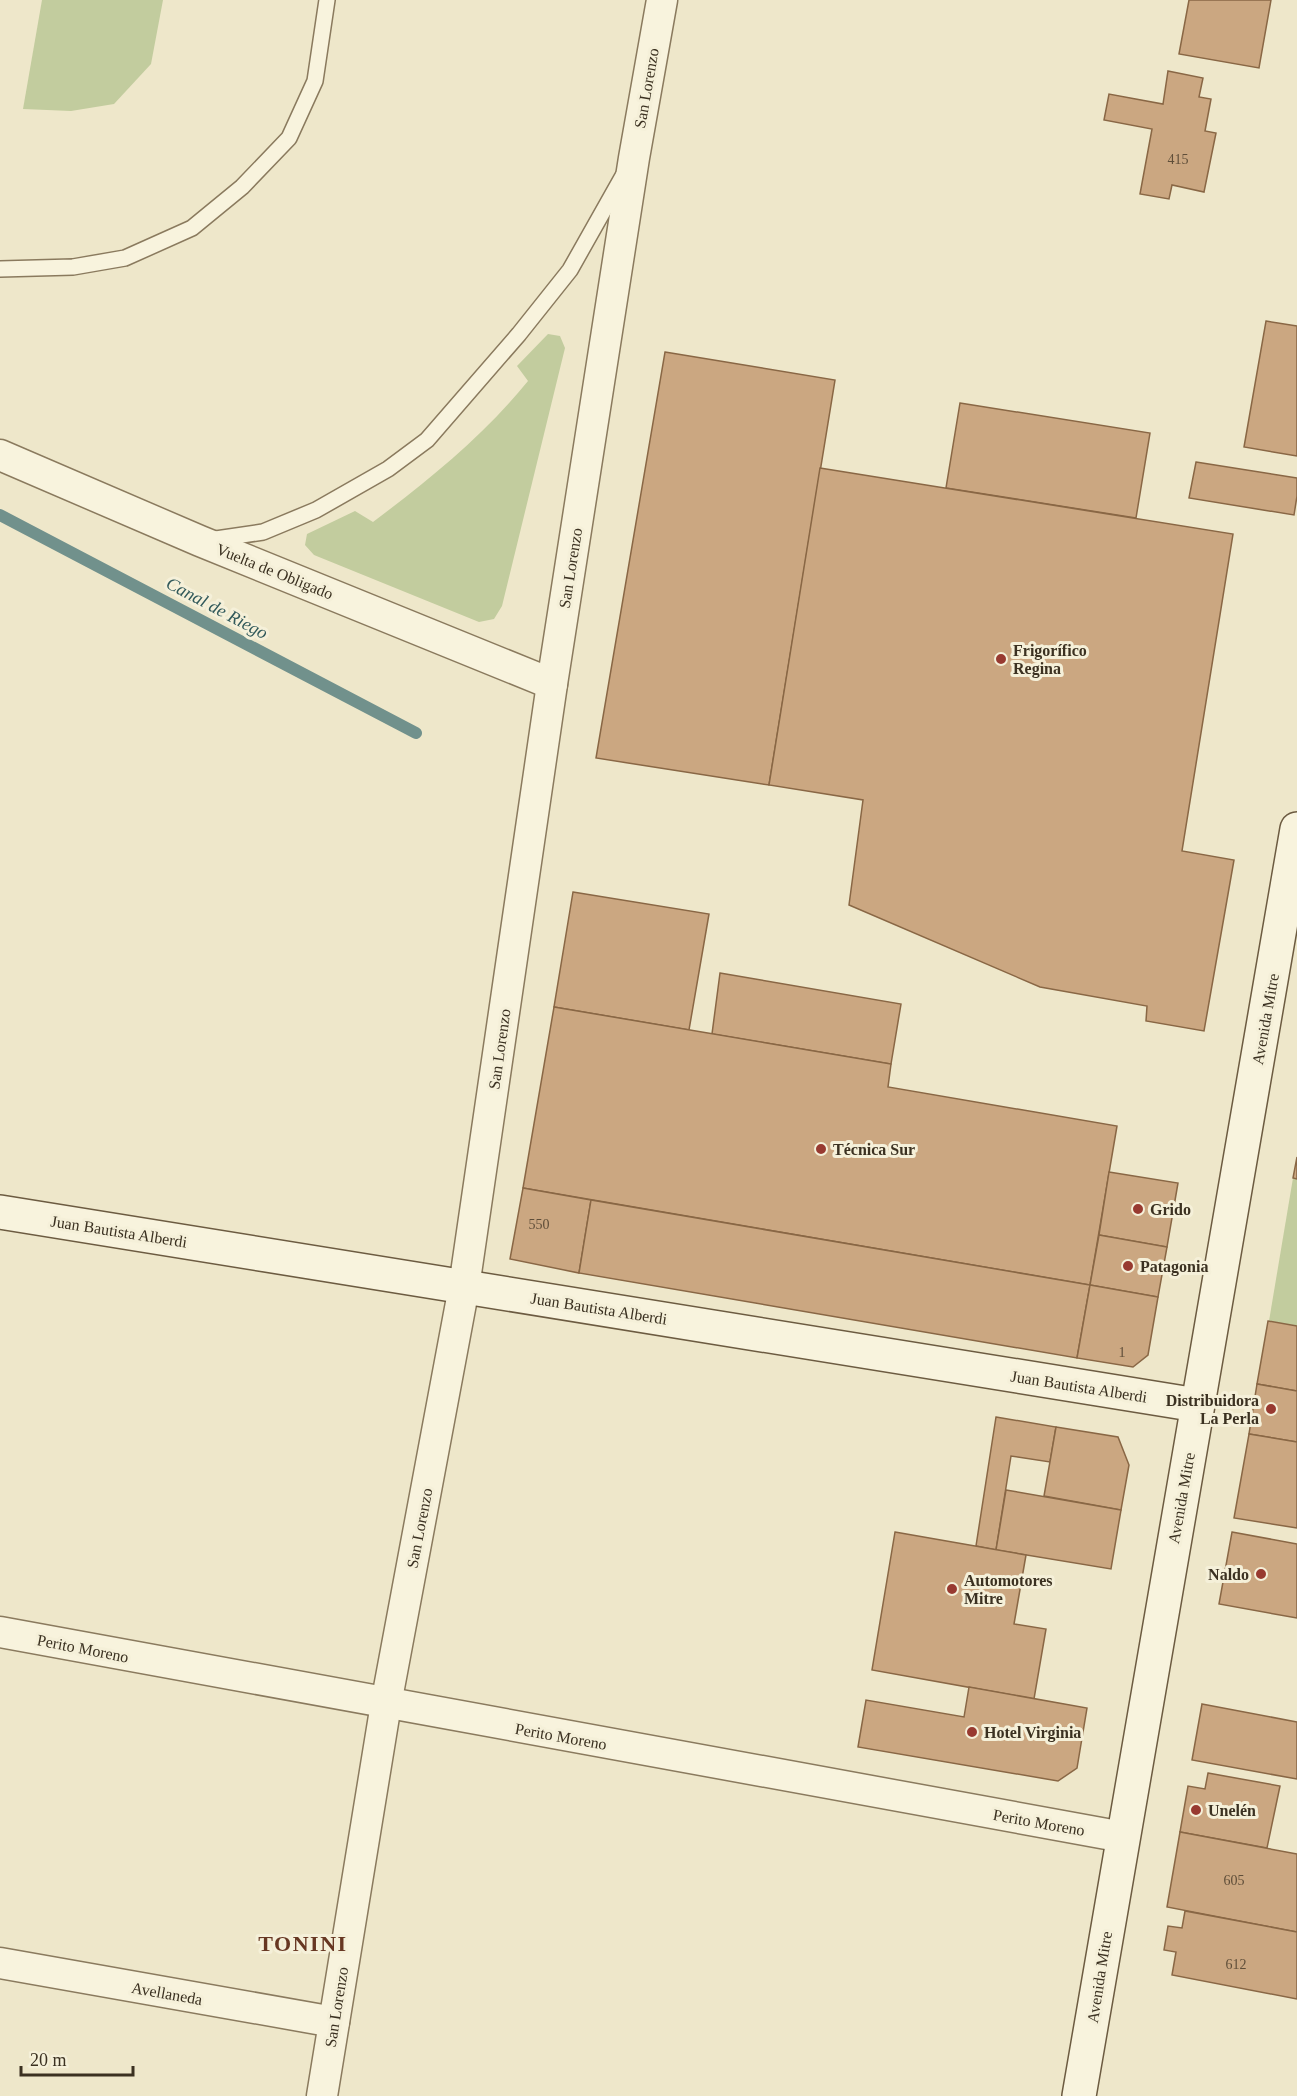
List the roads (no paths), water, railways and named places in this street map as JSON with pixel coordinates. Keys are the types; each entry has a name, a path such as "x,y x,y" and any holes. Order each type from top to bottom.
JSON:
{"main road":[{"name":"Avenida Mitre","path":"1079,2096 1297,829"},
{"name":"Juan Bautista Alberdi","path":"0,1212 1197,1406"}],"street":[{"name":"San Lorenzo","path":"322,2096 386,1704 464,1287 552,684 659,5"},
{"name":"Vuelta de Obligado","path":"0,455 200,541 552,684"},
{"name":"Perito Moreno","path":"0,1632 1123,1837"},
{"name":"Avellaneda","path":"0,1963 334,2022"}],"lane":[{"path":"0,269 73,267 125,258 192,228 201,221 242,187 289,138 315,81 327,0"},
{"path":"200,541 263,532 316,510 388,469 427,440 519,334 570,270 634,158"}],"waterway":[{"name":"Canal de Riego","path":"0,515 416,733"}],"place":[{"name":"Frigorífico Regina","path":"1001,659"},
{"name":"Técnica Sur","path":"821,1149"},
{"name":"Grido","path":"1138,1209"},
{"name":"Patagonia","path":"1128,1266"},
{"name":"Distribuidora La Perla","path":"1271,1409"},
{"name":"Naldo","path":"1261,1574"},
{"name":"Automotores Mitre","path":"952,1589"},
{"name":"Hotel Virginia","path":"972,1732"},
{"name":"Unelén","path":"1196,1810"}],"district":[{"name":"TONINI","path":"303,1943"}]}
